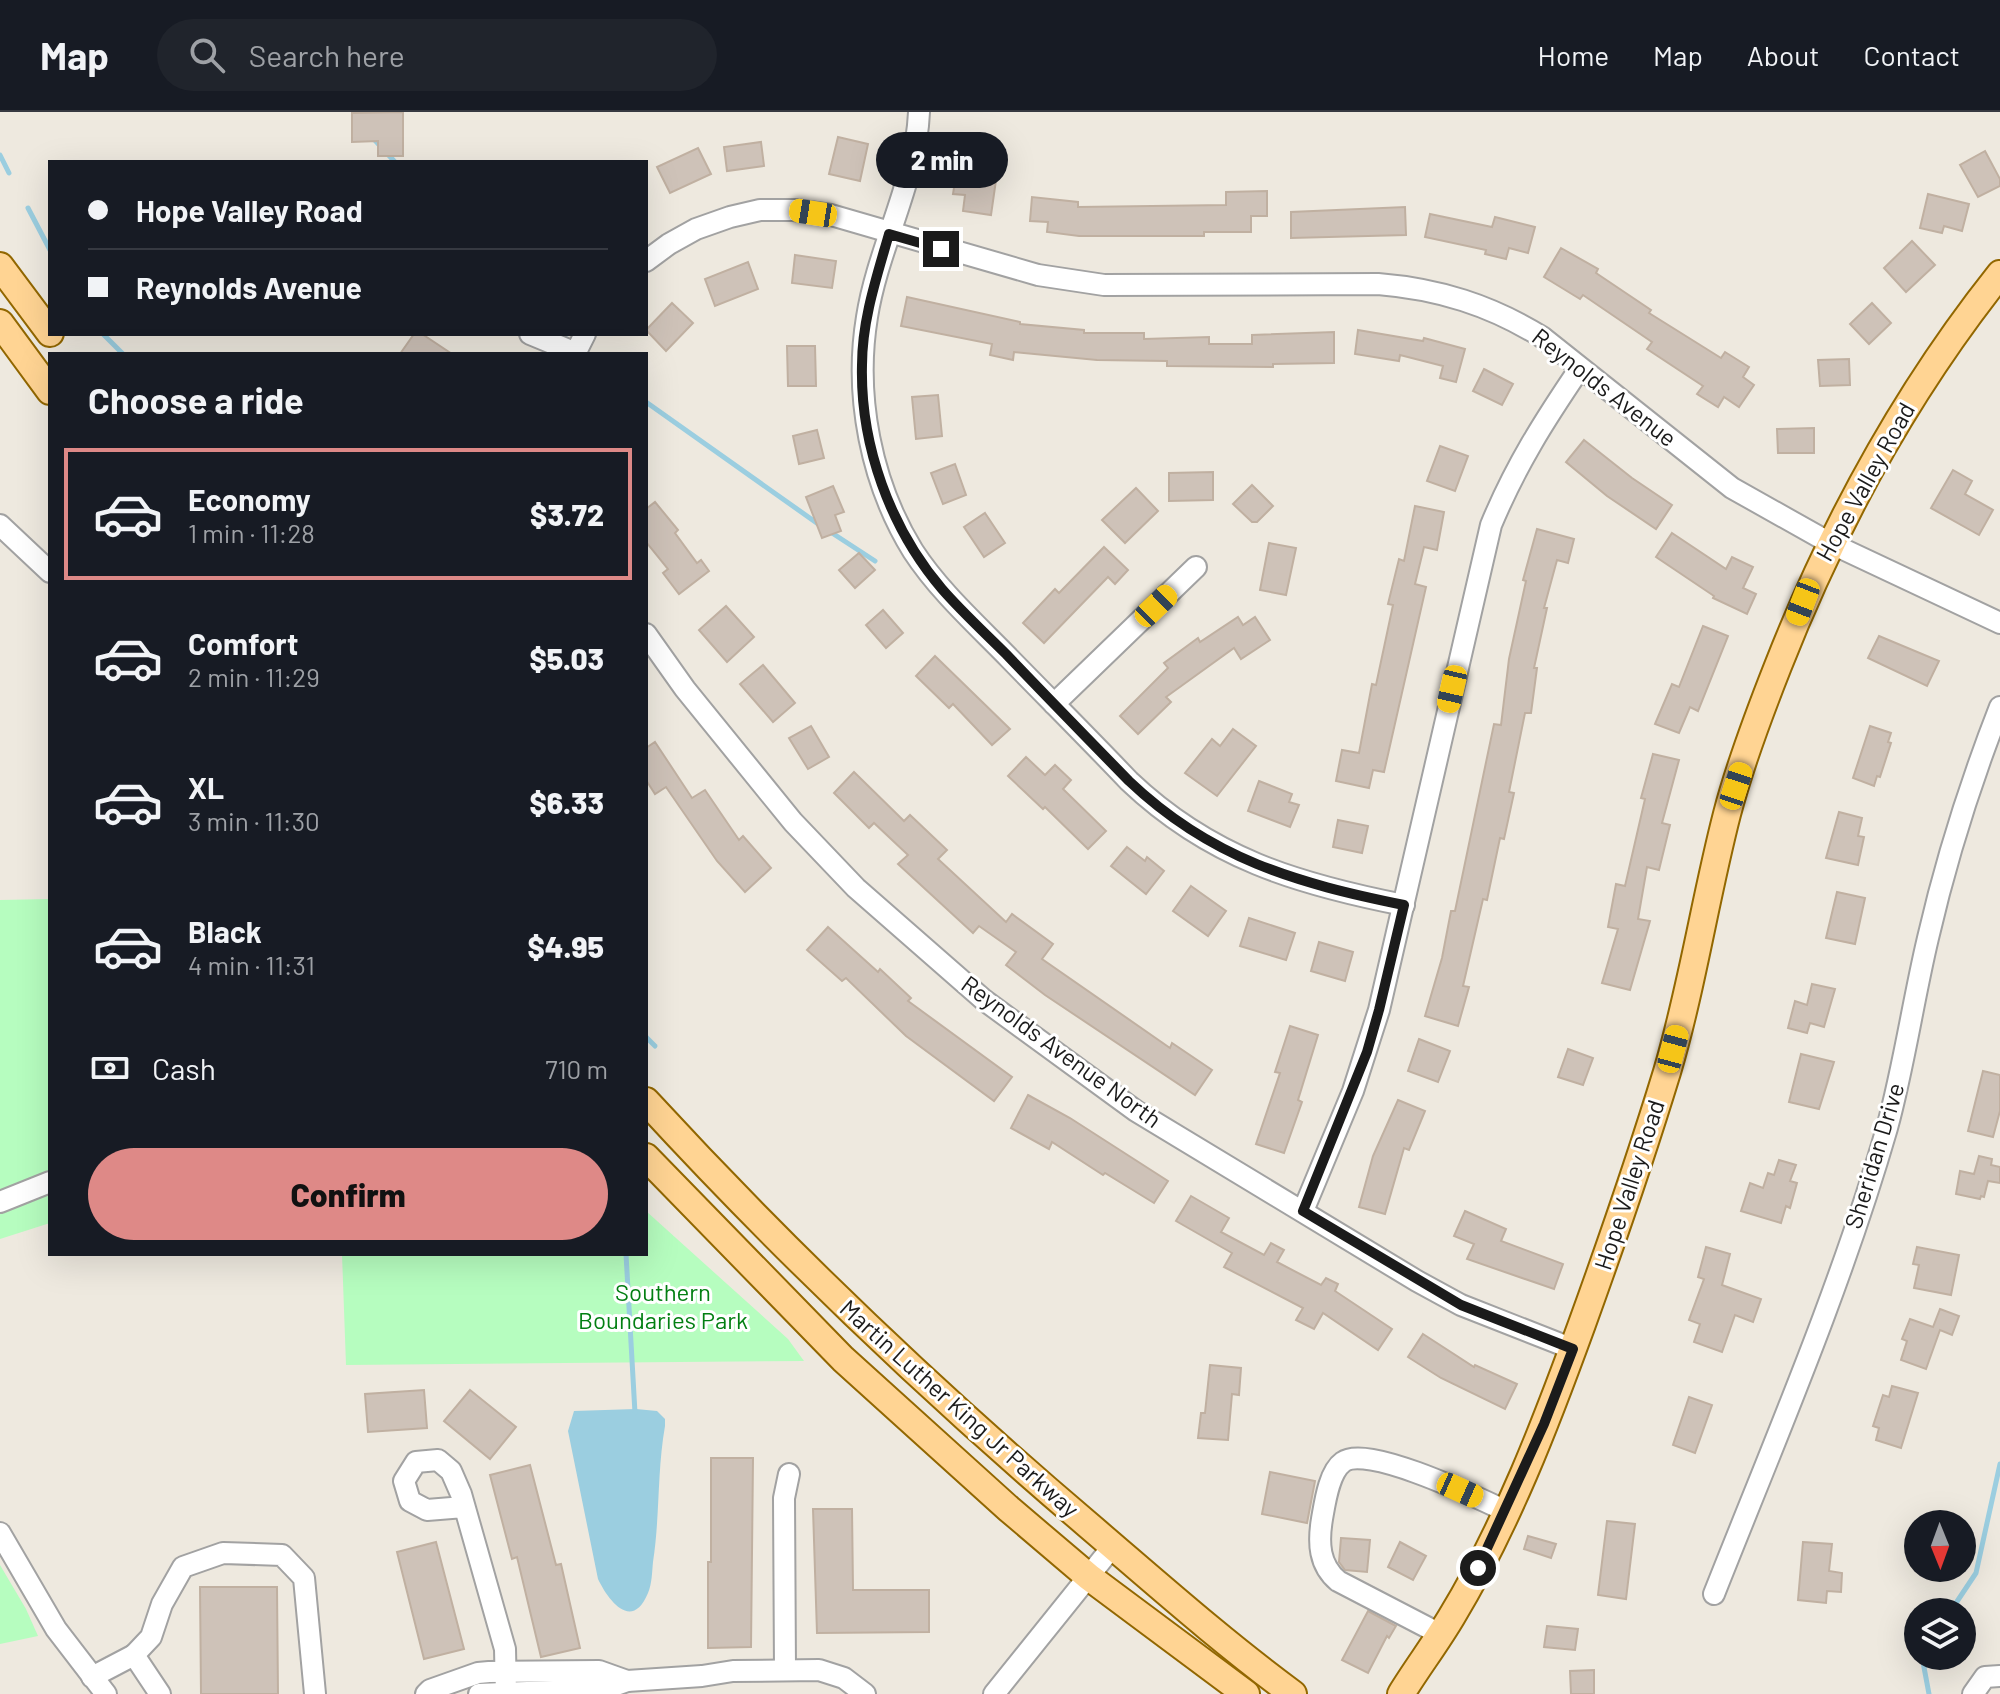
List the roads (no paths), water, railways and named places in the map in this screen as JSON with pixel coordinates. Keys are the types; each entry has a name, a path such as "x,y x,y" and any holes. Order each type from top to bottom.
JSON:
{"main road":[{"path":"0,266 48,331"},
{"name":"Hope Valley Road","path":"1401,1694 1486,1554 1544,1424 1573,1349 1667,1071 1728,812 1762,707 1803,602 1830,543 1922,381 2000,274"},
{"path":"0,323 48,388"},
{"name":"Martin Luther King Jr Parkway","path":"648,1103 795,1257 891,1350 1013,1461 1213,1631 1293,1694"},
{"name":"Martin Luther King Jr Parkway","path":"648,1159 843,1359 1009,1509 1089,1577 1246,1694"}],"street":[{"path":"919,112 910,173 889,234 867,316 862,365 866,417 876,467 892,513 914,552 942,589 1054,704 1150,800 1188,828 1224,849 1298,881 1404,905"},
{"path":"648,260 696,229 760,210 831,215 889,234"},
{"name":"Reynolds Avenue","path":"889,234 1038,275 1104,285 1378,284 1447,293 1515,320 1542,337 1714,476 1751,500 1830,543 2000,623"},
{"path":"535,336 573,352"},
{"path":"1303,1211 1367,1052 1379,1010 1491,525 1533,437 1580,368"},
{"path":"0,525 48,570"},
{"path":"1054,704 1196,567"},
{"name":"Reynolds Avenue North","path":"648,637 685,689 793,822 856,888 984,1000 1136,1111 1461,1305 1573,1349"},
{"name":"Sheridan Drive","path":"1714,1594 1873,1174 1888,1124 1927,939 1950,854 2000,707"},
{"path":"0,1202 48,1183"},
{"path":"1440,1634 1338,1581 1322,1564 1322,1521 1334,1469 1355,1457 1391,1463 1506,1511"},
{"path":"785,1670 784,1498 789,1474"},
{"path":"464,1507 505,1649 506,1693"},
{"path":"0,1533 56,1629 106,1694"},
{"path":"994,1694 1113,1546"},
{"path":"92,1677 134,1655 151,1637 162,1604 183,1567 223,1553 282,1555 304,1578 315,1694"},
{"path":"134,1655 160,1694"},
{"path":"479,1694 605,1689 627,1681 733,1671 819,1670 844,1678 865,1694"},
{"path":"426,1694 478,1673 599,1671 627,1681"},
{"path":"1973,1694 1985,1677 2000,1676"}],"water":[{"path":"574,1411 657,1411 665,1419 665,1426 650,1586 642,1604 628,1611 614,1603 598,1579 568,1431"}],"waterway":[{"path":"371,136 393,160"},
{"path":"0,155 9,173"},
{"path":"28,208 48,246"},
{"path":"105,336 121,352"},
{"path":"563,336 570,342"},
{"path":"648,403 821,526"},
{"path":"829,531 875,561"},
{"path":"648,1039 655,1046"},
{"path":"626,1256 635,1413"},
{"path":"1959,1598 1976,1573 2000,1464"},
{"path":"1924,1670 1929,1694"}],"park label":[{"name":"Southern Boundaries Park","path":"663,1307"}]}
